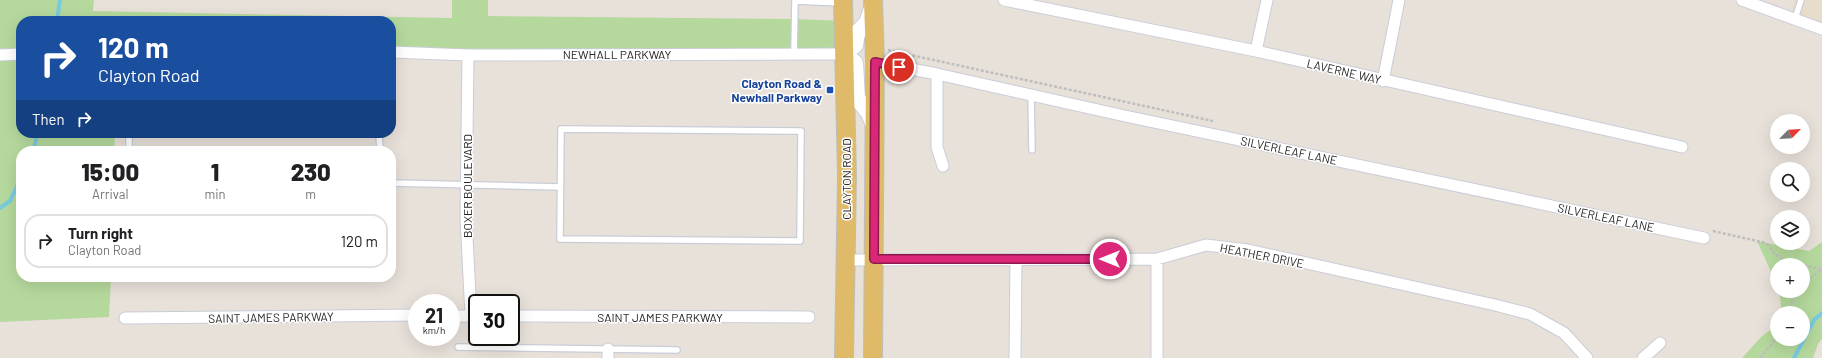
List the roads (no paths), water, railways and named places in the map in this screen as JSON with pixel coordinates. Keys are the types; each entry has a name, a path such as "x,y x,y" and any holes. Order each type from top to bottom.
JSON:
{"main road":[{"name":"CLAYTON ROAD","path":"843,2 847,176 844,358"},
{"path":"873,2 868,23 857,33 855,45 844,54 855,63 857,98 869,113 874,126"},
{"path":"873,2 875,62 873,358"}],"street":[{"name":"LAVERNE WAY","path":"1004,0 1256,51 1682,147"},
{"path":"1256,51 1267,0"},
{"path":"1383,80 1399,0"},
{"path":"1742,0 1822,29"},
{"name":"NEWHALL PARKWAY","path":"396,52 468,55 844,54"},
{"path":"0,55 16,54"},
{"name":"BOXER BOULEVARD","path":"468,55 466,218 472,294"},
{"name":"SILVERLEAF LANE","path":"875,62 1704,238"},
{"path":"937,74 937,147 943,166"},
{"name":"HEATHER DRIVE","path":"845,260 1157,259 1206,245 1248,250 1495,304 1530,314 1564,333 1587,358"},
{"path":"1015,358 1016,259"},
{"path":"1157,259 1157,358"},
{"name":"SAINT JAMES PARKWAY","path":"125,318 408,315"},
{"name":"SAINT JAMES PARKWAY","path":"520,316 809,317"},
{"path":"1643,358 1660,343"}],"lane":[{"path":"1795,19 1801,0"},
{"path":"794,54 795,1 843,2"},
{"path":"1031,95 1032,150"},
{"path":"561,129 801,131 800,241 560,239 560,187 561,129"},
{"path":"396,183 560,187"},
{"path":"458,347 608,353 677,350"}],"waterway":[{"path":"58,16 60,0"},
{"path":"34,146 37,138"},
{"path":"0,208 10,201 16,188"},
{"path":"1794,358 1814,320 1822,313"}],"place":[{"name":"Clayton Road & Newhall Parkway","path":"830,90"}]}
